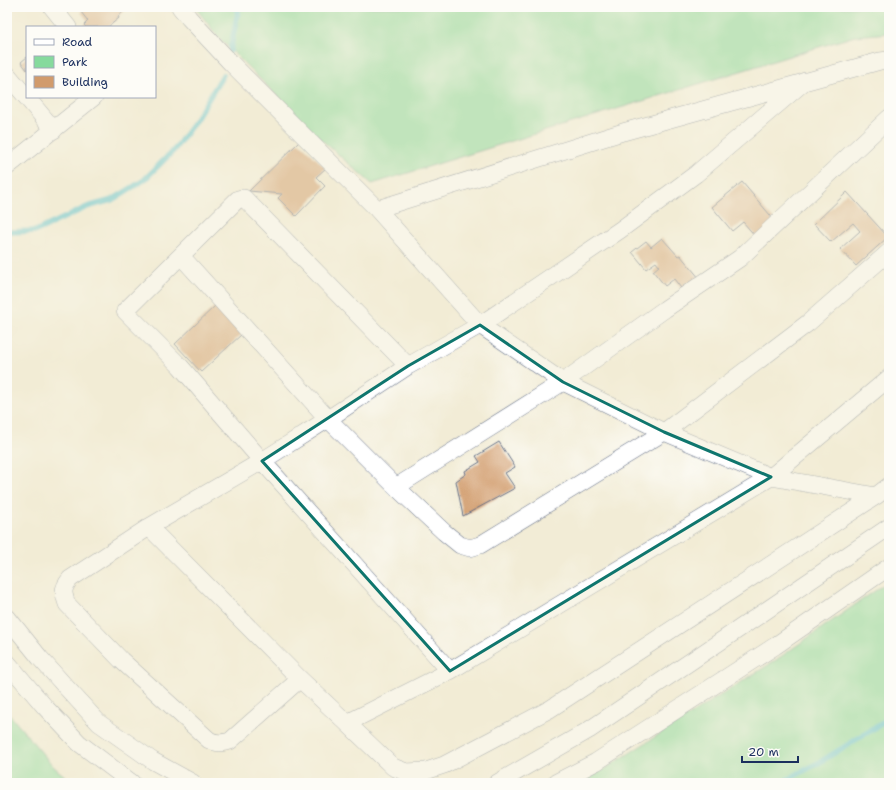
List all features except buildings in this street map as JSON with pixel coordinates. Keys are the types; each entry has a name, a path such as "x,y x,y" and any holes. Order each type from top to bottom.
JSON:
{"street":[{"path":"52,7 67,26"},
{"path":"180,7 231,63 377,209 480,325 564,382 664,432 771,478 883,491"},
{"path":"377,209 623,132 805,81 880,61 889,60"},
{"path":"7,74 26,97"},
{"path":"300,679 230,741 215,743 209,740 121,660 67,604 63,593 65,585 70,579 149,527 328,419 408,366 480,325 620,230 696,174 805,81"},
{"path":"27,98 54,130"},
{"path":"7,167 93,98"},
{"path":"396,487 564,382 665,309 740,258 889,118"},
{"path":"408,366 244,198 239,198 125,311 180,366 450,671"},
{"path":"181,256 328,419 396,487 460,545 470,548 480,545 664,432 808,323 889,252"},
{"path":"347,723 450,671 771,478 889,378"},
{"path":"149,527 300,679 393,767 406,772 426,771 444,765 550,709 883,491"},
{"path":"497,783 589,730 888,529"},
{"path":"555,783 596,762 769,651 889,567"},
{"path":"7,617 40,658 100,723 153,761 193,783"},
{"path":"7,662 40,702 79,743 132,783"},
{"path":"79,743 100,723"}],"highlighted area":[{"path":"480,325 563,382 664,432 771,477 450,671 262,461 408,366"}],"green space":[{"path":"195,7 889,7 889,33 855,36 372,184 316,135 219,38"},
{"path":"889,581 889,783 580,783 776,660"},
{"path":"7,712 54,767 73,783 7,783"}],"waterway":[{"path":"230,51 239,7"},
{"path":"7,232 36,231 87,207 112,200 144,180 174,150 195,121 223,75"},
{"path":"781,783 820,762 889,719"}]}
